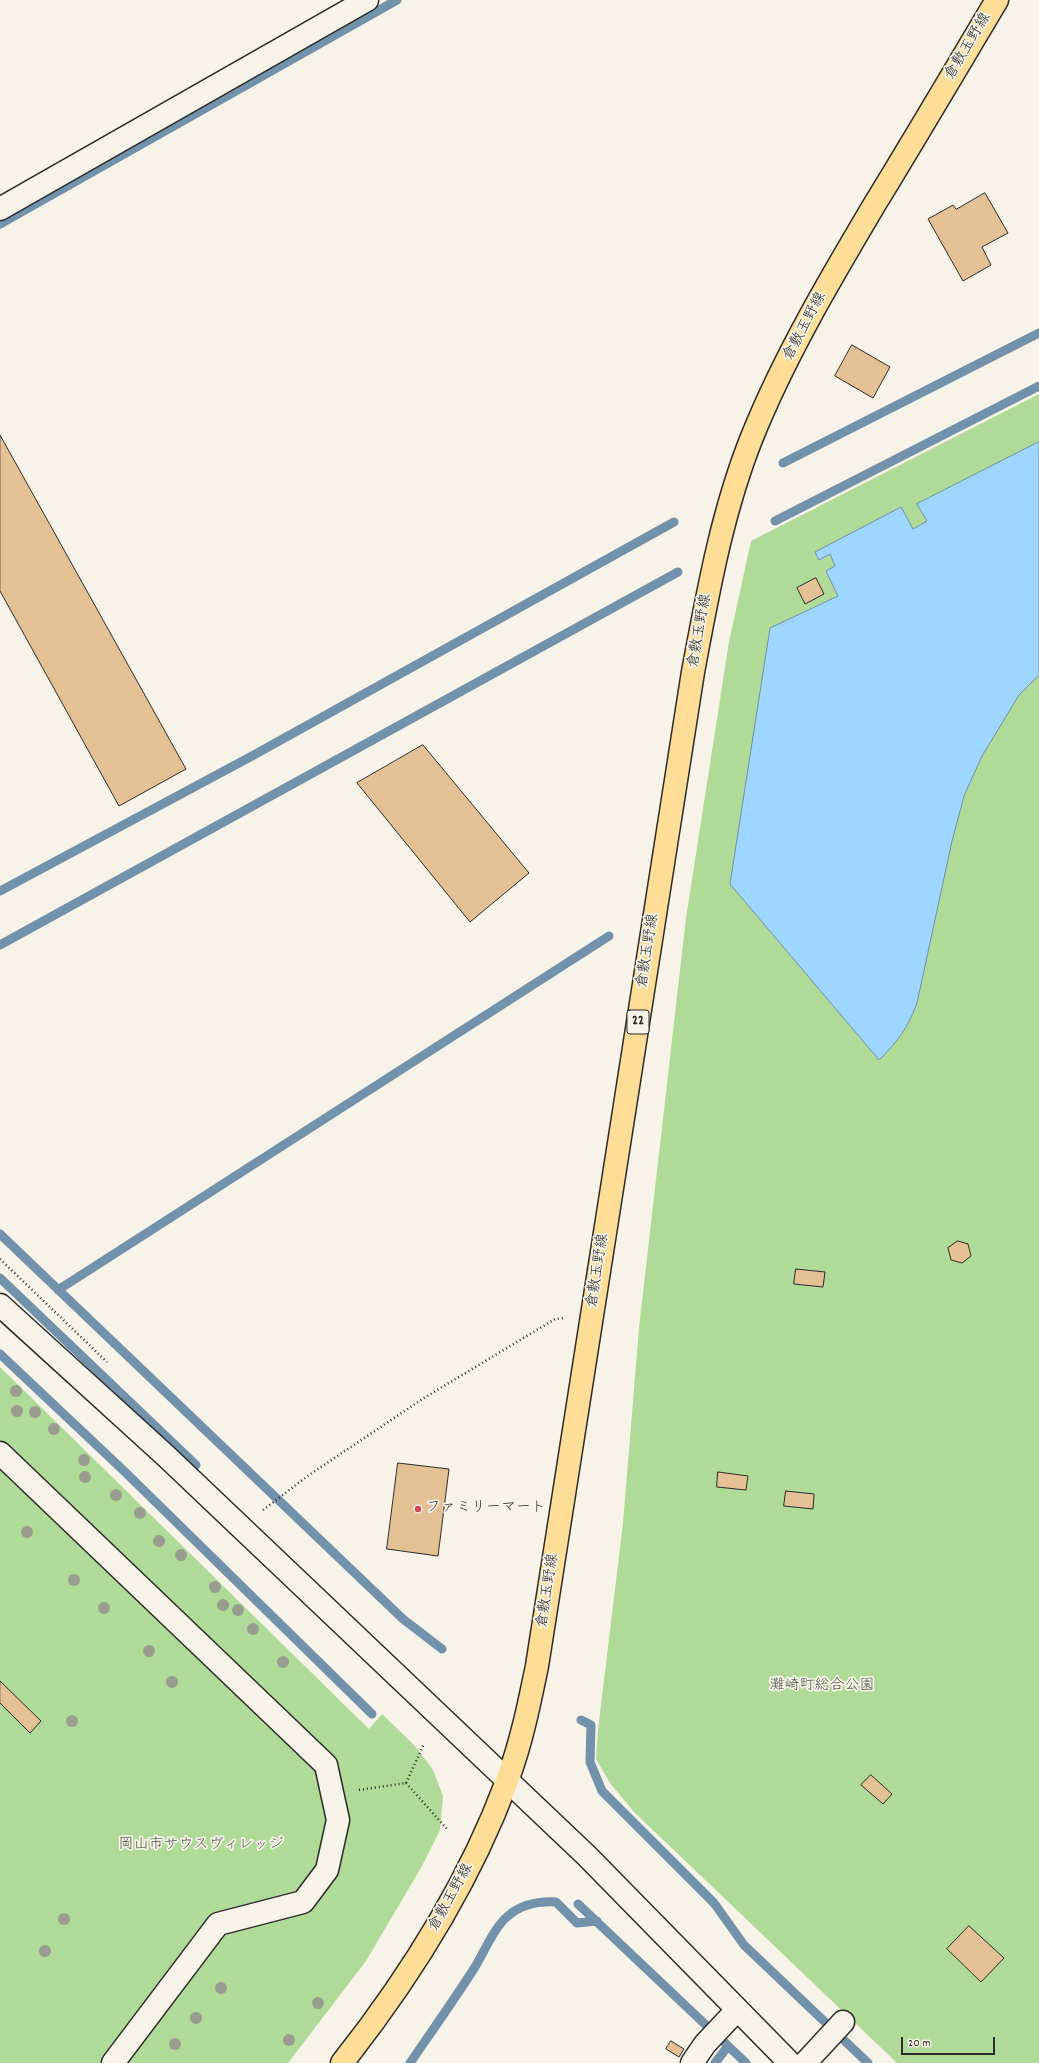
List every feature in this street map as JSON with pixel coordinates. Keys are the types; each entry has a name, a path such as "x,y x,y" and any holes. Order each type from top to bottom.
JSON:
{"main road":[{"name":"倉敷玉野線","path":"342,2063 374,2023 415,1962 472,1862 508,1781 523,1731 537,1666 709,583 734,487 752,436 807,323 842,259 997,0"}],"street":[{"path":"0,209 367,0"},
{"path":"0,1305 172,1461 587,1856 664,1932 723,2025 790,2063"},
{"path":"0,1453 326,1765 338,1820 327,1870 303,1902 218,1924 112,2063"},
{"path":"805,2063 843,2022"},
{"path":"692,2063 723,2025"}],"path":[{"path":"269,1505 309,1475 424,1398 554,1319 591,1320"},
{"path":"406,1783 424,1744"},
{"path":"332,1793 406,1783"},
{"path":"406,1783 447,1829"}],"green space":[{"name":"灘崎町総合公園","path":"1039,394 1039,2063 897,2063 634,1812 610,1783 596,1759 598,1730 623,1523 639,1328 686,918 729,642 751,541"},
{"name":"岡山市サウスヴィレッジ","path":"0,1367 369,1729 382,1714 414,1745 433,1770 443,1796 440,1830 422,1866 366,1961 288,2063 0,2063"}],"water":[{"path":"1039,442 1039,675 1019,695 982,756 964,796 952,841 917,1003 902,1034 879,1060 730,884 770,628 838,596 826,571 835,566 830,554 819,560 815,552 901,507 913,529 927,521 917,504"}],"building":[{"path":"985,193 1008,233 982,247 991,265 963,281 928,219 953,205 956,209"},
{"path":"852,345 890,367 873,398 835,376"},
{"path":"0,435 186,769 119,806 0,591"},
{"path":"816,578 824,594 805,604 797,588"},
{"path":"423,745 529,873 470,922 357,783"},
{"path":"958,1241 968,1244 971,1256 962,1263 951,1260 948,1248"},
{"path":"796,1269 825,1272 823,1287 794,1284"},
{"name":"ファミリーマート","path":"398,1463 449,1469 438,1556 387,1549"},
{"path":"718,1472 748,1476 746,1490 717,1487"},
{"path":"786,1491 814,1494 813,1509 784,1506"},
{"path":"0,1681 41,1721 30,1733 0,1703"},
{"path":"871,1775 892,1794 883,1804 861,1785"},
{"path":"969,1926 1004,1958 981,1982 947,1949"},
{"path":"671,2041 684,2049 679,2057 666,2049"}],"waterway":[{"path":"0,224 397,0"},
{"path":"783,463 1039,333"},
{"path":"775,521 1039,386"},
{"path":"0,891 252,756 674,522"},
{"path":"0,945 678,572"},
{"path":"58,1290 609,936"},
{"path":"0,1234 403,1619 442,1649"},
{"path":"0,1278 196,1465"},
{"path":"0,1354 123,1470 372,1714"},
{"path":"581,1720 591,1725 590,1762 602,1791 714,1903 744,1945 868,2063"},
{"path":"410,2063 475,1967 503,1920 513,1912 530,1904 556,1902 577,1923 597,1921"},
{"path":"578,1904 746,2063"},
{"path":"715,2063 728,2046"}],"place":[{"name":"ファミリーマート","path":"418,1509"}]}
